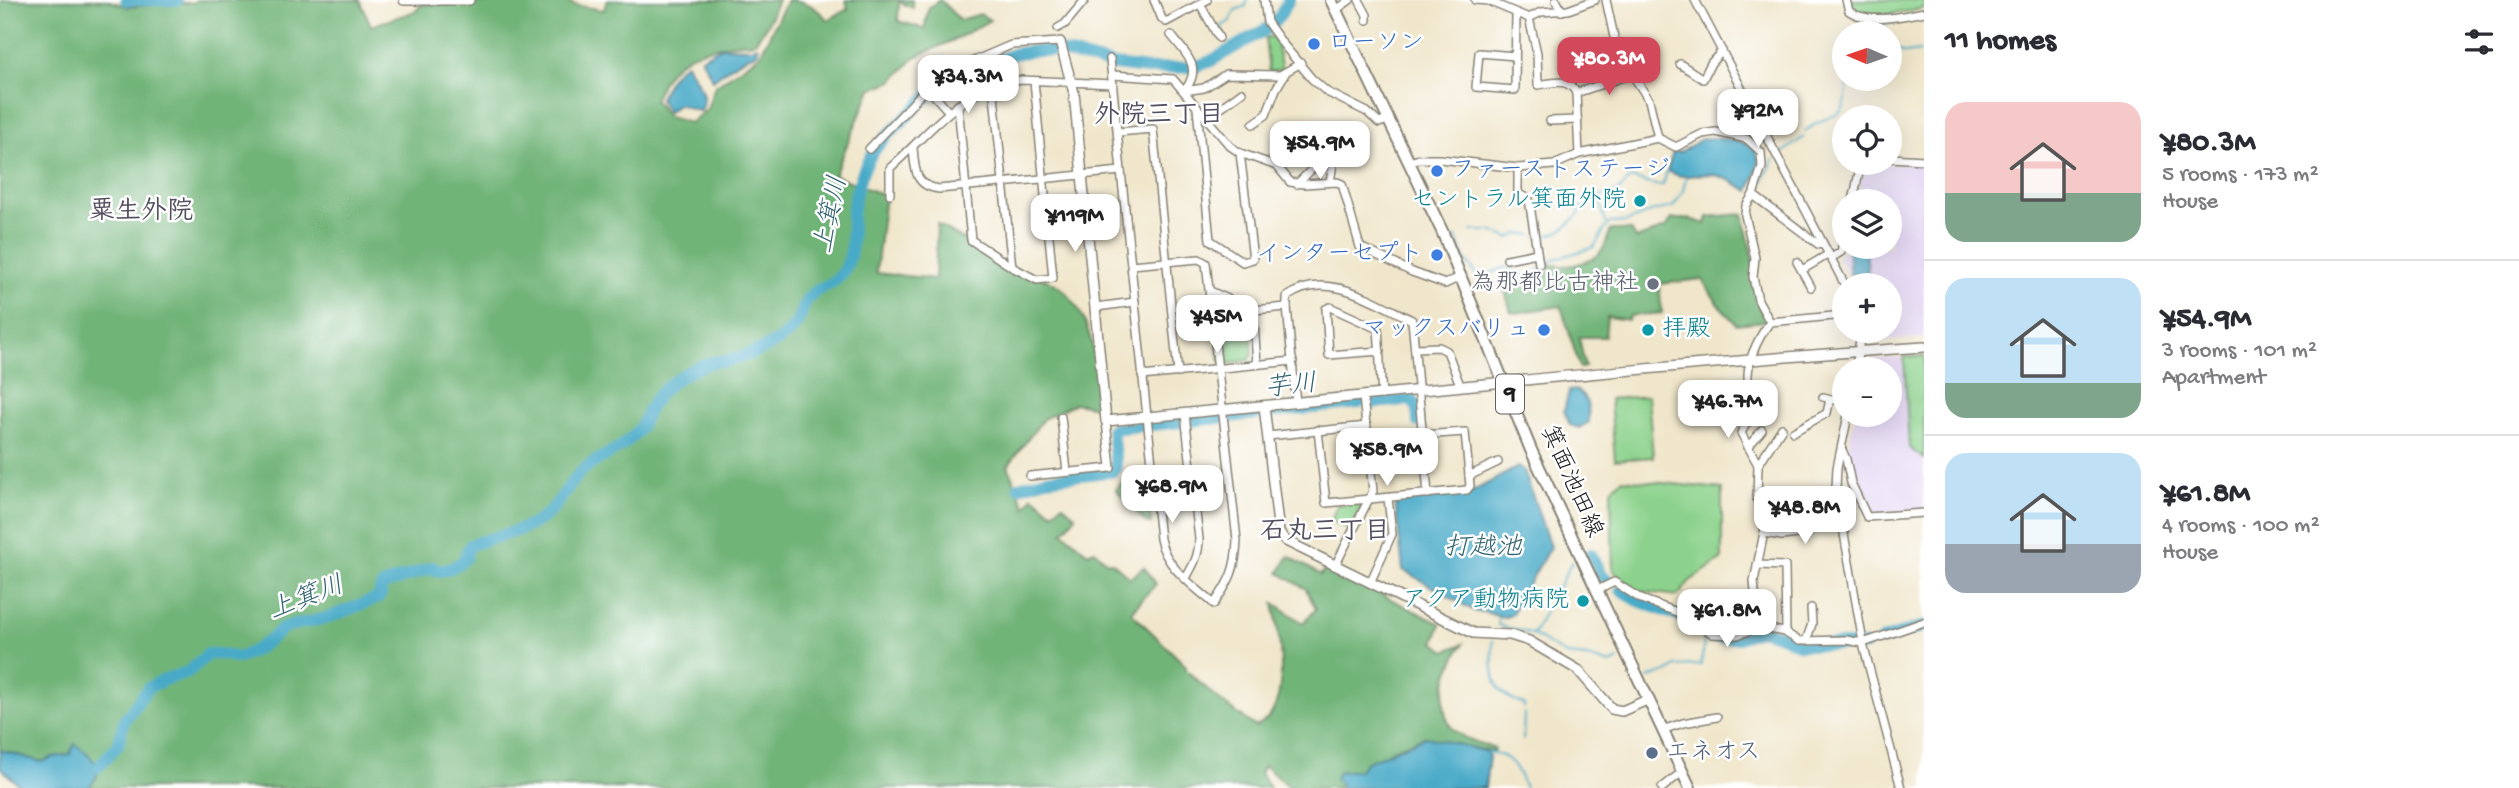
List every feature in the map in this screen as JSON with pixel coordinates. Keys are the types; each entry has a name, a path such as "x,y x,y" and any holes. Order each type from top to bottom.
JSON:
{"main road":[{"name":"箕面池田線","path":"1334,5 1462,276 1531,450 1690,788"}],"street":[{"path":"404,0 468,0"},
{"path":"1058,28 1065,24 1084,0"},
{"path":"1154,0 1165,22 1204,2 1219,37"},
{"path":"1264,0 1267,22 1312,79 1327,92 1356,105 1379,123 1388,120"},
{"path":"1334,5 1350,0"},
{"path":"1359,0 1367,20"},
{"path":"1475,0 1488,1 1529,18 1541,12 1562,11 1595,0"},
{"path":"1556,0 1562,11"},
{"path":"1606,0 1617,51 1649,100 1658,138"},
{"path":"1695,0 1839,273"},
{"path":"1846,0 1849,11 1861,17 1883,18 1924,12"},
{"path":"1515,57 1479,53 1476,87 1514,90 1515,57 1516,14"},
{"path":"1529,18 1537,53 1538,85 1567,82 1573,85 1576,93 1579,154"},
{"path":"1171,35 1187,52 1192,68 1193,79 1184,91"},
{"path":"869,149 930,90 934,78 1007,46 1039,41 1062,48 1071,82 1082,174 1111,468 1030,476"},
{"path":"1680,64 1703,79 1711,63 1722,51"},
{"path":"1110,62 1146,418 1163,553 1171,564 1214,604 1230,582 1236,561 1237,540 1207,266 1202,259 1131,265"},
{"path":"1184,91 1204,88 1226,74 1277,75 1301,63"},
{"path":"1253,124 1266,115 1276,89 1287,72"},
{"path":"1576,93 1632,74"},
{"path":"890,194 890,168 949,111 976,92 1012,81 1172,79 1230,146 1240,153 1277,166 1290,182 1342,184 1360,247 1412,272 1445,284 1462,276"},
{"path":"958,105 971,240 1037,280 1053,278 1034,81"},
{"path":"993,86 1012,267"},
{"path":"930,90 949,111"},
{"path":"1206,118 1242,92"},
{"path":"1197,107 1210,240 1243,262 1249,262 1253,259 1240,153"},
{"path":"1550,121 1578,120"},
{"path":"1118,132 1153,129 1178,373"},
{"path":"1410,162 1440,159 1518,168 1554,164 1579,154 1658,138 1676,147 1711,132 1741,137 1760,149 1763,159 1753,195 1745,209 1746,226 1755,258 1754,277 1758,300 1770,323"},
{"path":"913,148 916,176 921,183 939,189 1121,171"},
{"path":"1297,184 1323,158"},
{"path":"1902,159 1924,160"},
{"path":"1330,182 1333,164"},
{"path":"1518,168 1518,194 1529,199 1539,264"},
{"path":"1753,195 1823,245"},
{"path":"1507,259 1537,253"},
{"path":"1802,270 1830,256"},
{"path":"1797,262 1811,287"},
{"path":"1296,403 1287,307 1290,294 1311,287 1345,288 1412,320 1428,494"},
{"path":"1210,291 1253,310 1287,307"},
{"path":"1096,307 1135,302"},
{"path":"1380,352 1329,355 1326,309 1330,307 1378,329 1380,352 1382,395"},
{"path":"1253,310 1257,364"},
{"path":"1770,323 1832,316"},
{"path":"1752,628 1756,603 1754,581 1766,523 1758,500 1758,465 1741,433 1755,408 1749,387 1750,361 1757,343 1770,323"},
{"path":"1858,357 1860,343"},
{"path":"1415,348 1439,347 1447,351 1460,385"},
{"path":"1106,421 1222,410 1265,411 1296,403 1460,385 1924,347"},
{"path":"1142,376 1293,361"},
{"path":"1335,566 1373,491 1363,397"},
{"path":"1793,432 1827,413 1827,398 1832,399"},
{"path":"1265,411 1279,533 1286,541 1473,633 1510,635 1529,641 1578,670 1612,709 1622,711 1647,700"},
{"path":"1185,414 1199,538 1196,563 1186,578"},
{"path":"1061,417 1067,472"},
{"path":"1268,436 1367,425"},
{"path":"1846,427 1836,476 1838,500 1863,645 1901,788"},
{"path":"1758,465 1782,428"},
{"path":"1318,430 1325,503 1467,490 1470,486 1465,432 1423,435"},
{"path":"1748,447 1762,430"},
{"path":"1841,450 1846,459 1851,483 1867,517 1924,513"},
{"path":"1469,476 1497,462"},
{"path":"1370,583 1392,534 1388,498"},
{"path":"1763,517 1838,500"},
{"path":"1765,533 1800,537 1809,522 1841,517"},
{"path":"1757,565 1785,566 1786,633"},
{"path":"1596,591 1611,582 1617,583 1641,599 1685,615 1706,631 1716,634 1737,635 1752,628 1765,627 1786,633 1797,640 1840,640 1863,645 1924,622"},
{"path":"1806,641 1812,625 1811,608"},
{"path":"1662,730 1717,717"},
{"path":"1662,788 1682,772"}],"shaded area":[{"path":"1902,164 1924,165 1924,338 1902,339 1902,273 1847,273 1839,259 1902,259 1902,189 1859,189 1862,175 1902,175"},
{"path":"1924,356 1924,511 1868,514 1851,480 1847,452 1852,427 1902,427 1902,357"}],"green space":[{"path":"2,0 107,0 128,7 196,0 360,0 371,26 416,11 422,4 566,0 574,5 604,10 607,0 778,0 767,25 755,42 719,46 696,53 675,66 667,75 654,100 668,117 690,123 707,109 715,86 760,55 787,0 810,5 828,20 848,9 846,0 912,0 913,8 899,2 898,21 924,29 929,7 940,0 960,20 980,14 990,20 915,57 893,81 871,89 834,175 885,196 876,273 935,279 937,224 1010,267 1052,282 1076,305 1095,356 1102,408 1075,403 1043,419 1008,466 1025,507 1033,496 1053,513 1062,504 1076,516 1063,532 1088,553 1094,550 1130,578 1144,567 1156,584 1131,612 1186,666 1186,670 1219,700 1256,727 1269,717 1279,693 1281,662 1274,603 1303,623 1316,609 1306,589 1279,573 1289,556 1321,575 1326,567 1441,624 1434,642 1446,651 1463,644 1446,684 1446,717 1455,731 1495,749 1494,752 1425,737 1398,747 1360,770 1338,772 1341,788 1291,788 1264,766 1260,773 1270,788 88,788 96,778 75,744 69,755 42,762 0,750"},
{"path":"1849,0 1924,0 1924,8 1879,15 1853,10"},
{"path":"1273,36 1277,40 1282,70 1269,72 1265,38"},
{"path":"1743,214 1760,310 1765,321 1736,324 1718,304 1702,279 1659,284 1662,313 1630,316 1628,320 1607,317 1605,337 1579,337 1585,367 1580,368 1561,306 1511,312 1503,285 1510,275 1532,281 1550,270 1549,264 1570,265 1592,259 1602,250 1611,230 1631,230 1636,239 1665,228 1672,219 1690,219 1706,224 1708,217"},
{"path":"1218,297 1248,311 1253,354 1249,360 1226,364 1220,361 1215,304"},
{"path":"1924,356 1924,459 1909,448 1904,357"},
{"path":"1648,396 1653,457 1615,460 1610,399"},
{"path":"1622,479 1722,489 1722,559 1690,581 1678,596 1639,591 1613,571 1611,490"},
{"path":"1124,481 1128,486 1146,483 1151,524 1116,490"},
{"path":"1359,503 1362,506 1350,530 1331,521 1337,505"}],"water":[{"path":"721,47 758,47 758,52 737,62 713,80 701,58"},
{"path":"686,63 700,87 702,106 699,111 678,104 668,112 659,99 673,74"},
{"path":"1703,138 1735,140 1755,151 1758,166 1749,191 1717,176 1683,176 1667,171 1673,152 1681,152"},
{"path":"1849,259 1867,259 1868,273 1850,273"},
{"path":"1576,390 1585,400 1589,413 1589,422 1579,428 1570,425 1564,411 1569,391"},
{"name":"打越池","path":"1518,467 1524,470 1550,547 1511,615 1503,618 1476,612 1403,570 1395,501 1470,493"},
{"path":"1425,737 1487,752 1489,756 1485,788 1342,788 1335,778 1338,772 1360,770 1365,763"},
{"path":"75,744 88,754 98,767 96,778 88,788 22,788 0,767 0,750 42,762 69,755"}],"waterway":[{"path":"126,0 177,0"},
{"path":"1223,37 1222,26 1230,21 1235,10 1246,6 1247,0"},
{"name":"上箕川","path":"723,362 753,353 783,338 797,323 808,298 841,275 850,256 853,206 865,167 881,142 937,87 1013,54 1034,51 1058,51 1114,65 1148,69 1194,67 1209,62 1268,28 1279,17 1289,0"},
{"path":"1901,21 1915,19"},
{"path":"1919,19 1924,19"},
{"path":"1902,52 1920,51"},
{"path":"1805,131 1842,110 1847,91"},
{"path":"1781,154 1804,137"},
{"path":"1758,191 1774,159"},
{"path":"1537,236 1546,236 1562,230 1590,197 1616,192 1631,178 1663,185 1667,171"},
{"path":"1456,237 1466,261 1480,278 1506,267 1529,277 1555,259 1594,247 1609,223 1626,222 1653,211 1673,207 1683,191 1686,178"},
{"path":"1599,198 1606,223"},
{"path":"1472,231 1491,231 1509,238 1519,234 1532,235"},
{"name":"上箕川","path":"466,553 470,545 519,530 545,516 583,470 624,444 636,433 661,392 688,372 718,361"},
{"name":"芋川","path":"1370,403 1411,400 1417,407 1418,422"},
{"name":"芋川","path":"1229,417 1359,403"},
{"name":"芋川","path":"1190,421 1220,418"},
{"name":"芋川","path":"1152,425 1182,422"},
{"name":"芋川","path":"1019,487 1046,479 1114,471 1116,468 1112,429 1141,426"},
{"name":"芋川","path":"1591,554 1601,575 1607,580"},
{"name":"上箕川","path":"435,570 452,568 466,557"},
{"path":"1533,634 1572,562"},
{"name":"上箕川","path":"380,590 383,585 433,567"},
{"name":"芋川","path":"1621,590 1638,601 1683,618 1712,637 1738,638 1760,630 1801,645 1865,645"},
{"name":"上箕川","path":"98,767 118,745 124,721 148,688 188,672 208,654 239,658 259,648 285,627 327,618 378,598 381,594"},
{"path":"1498,618 1498,624"},
{"path":"1498,625 1509,628"},
{"name":"芋川","path":"1882,640 1924,626"},
{"path":"1511,628 1532,634 1566,655 1587,657 1610,664 1619,660"},
{"path":"1648,678 1670,671 1676,666 1701,665 1705,634"},
{"path":"1493,640 1495,680 1504,694 1524,704 1524,708"},
{"path":"1523,740 1524,713"},
{"path":"1488,753 1508,759 1525,788"}],"place":[{"name":"ローソン","path":"1314,44"},
{"name":"ファーストステージ","path":"1437,171"},
{"name":"セントラル箕面外院","path":"1640,201"},
{"name":"インターセプト","path":"1437,255"},
{"name":"為那都比古神社","path":"1653,284"},
{"name":"マックスバリュ","path":"1544,330"},
{"name":"拝殿","path":"1648,330"},
{"name":"アクア動物病院","path":"1583,601"},
{"name":"エネオス","path":"1652,753"}],"district":[{"name":"外院三丁目","path":"1159,117"},
{"name":"粟生外院","path":"141,213"},
{"name":"石丸三丁目","path":"1325,533"}]}
